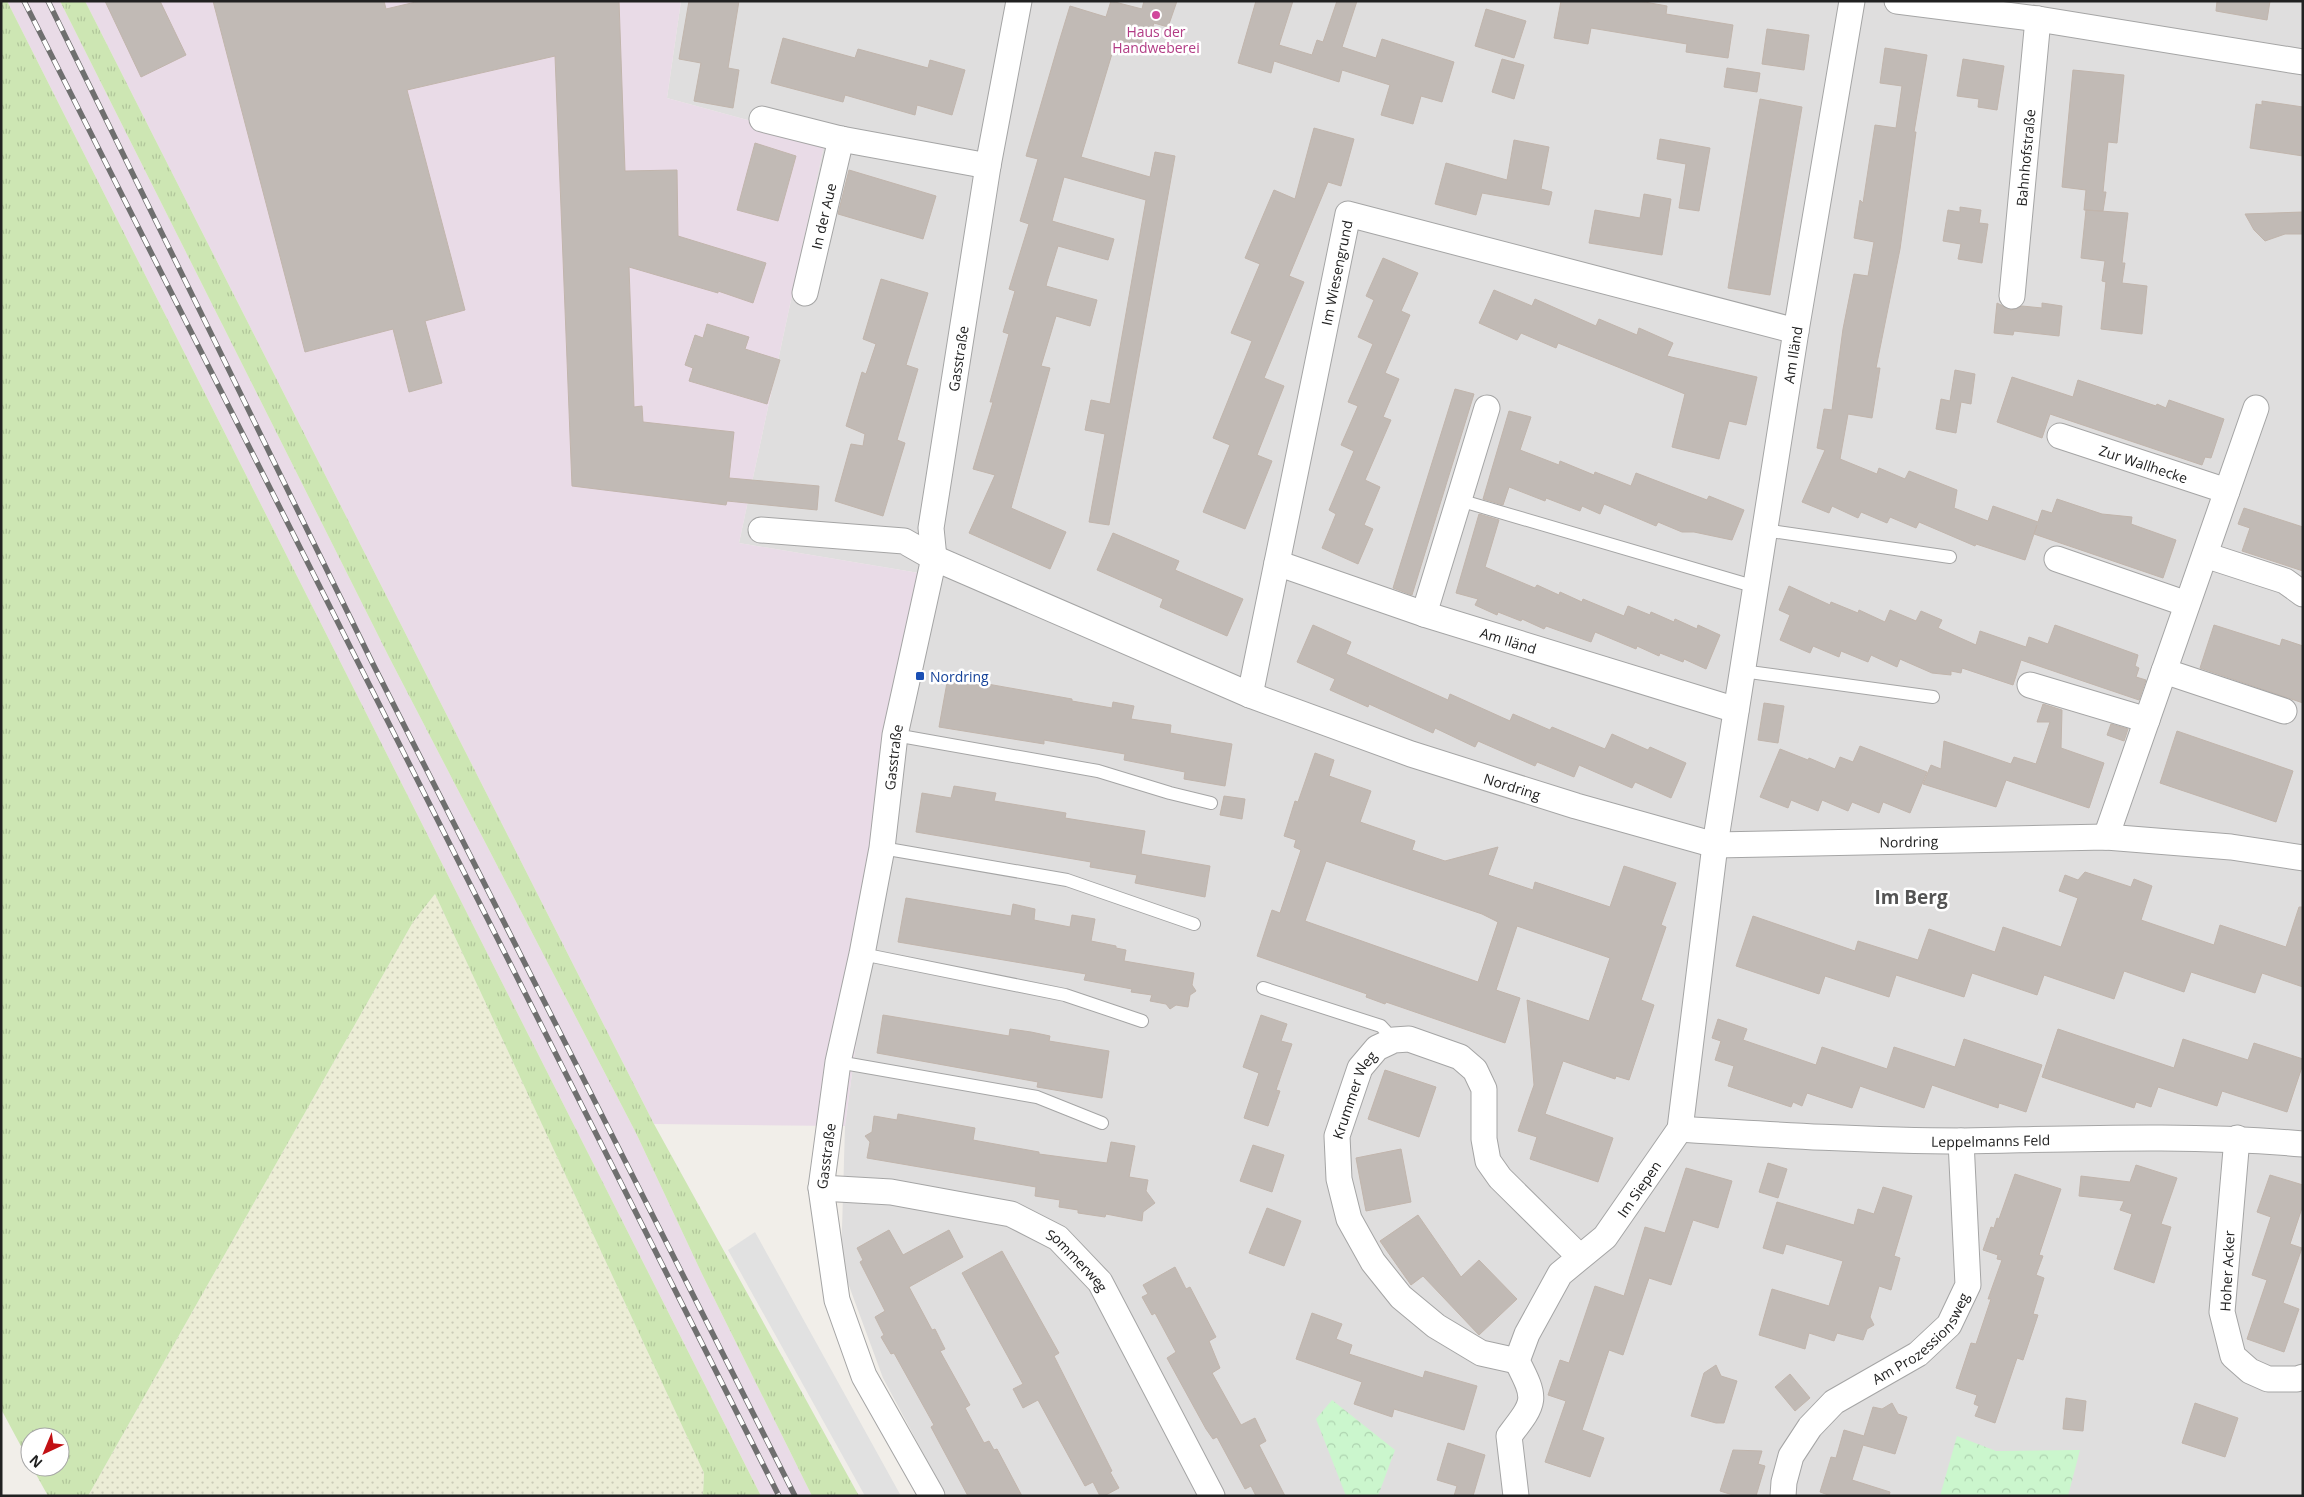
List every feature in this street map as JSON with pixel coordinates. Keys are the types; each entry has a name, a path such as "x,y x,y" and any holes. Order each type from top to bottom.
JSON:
{"street":[{"name":"Gasstraße","path":"932,1496 864,1376 837,1300 821,1188 838,1062 862,954 882,848 895,735 934,558 931,528 988,166 1019,1"},
{"name":"Am Iländ","path":"1715,845 1796,331 1852,1"},
{"path":"1897,1 2038,19 2303,62"},
{"name":"Bahnhofstraße","path":"2012,296 2038,19"},
{"path":"762,119 841,139 988,166"},
{"name":"In der Aue","path":"805,293 841,139"},
{"name":"Im Wiesengrund","path":"1250,696 1348,214 1796,331"},
{"path":"1424,614 1487,408"},
{"path":"2106,837 2256,408"},
{"name":"Zur Wallhecke","path":"2060,436 2227,491"},
{"name":"Nordring","path":"761,530 904,541 934,558 1250,696 1411,754 1576,806 1715,845 2106,837 2231,847 2303,858"},
{"path":"2204,555 2285,582 2303,594"},
{"path":"2057,559 2187,604"},
{"name":"Am Iländ","path":"1277,563 1424,614 1736,710"},
{"path":"2164,671 2284,711"},
{"path":"2030,685 2147,720"},
{"name":"Im Siepen","path":"1517,1361 1527,1334 1560,1274 1605,1236 1680,1129 1715,845"},
{"name":"Krummer Weg","path":"1517,1361 1481,1353 1436,1326 1401,1297 1373,1262 1349,1219 1339,1179 1337,1136 1360,1068 1377,1048 1394,1040 1409,1040 1460,1057 1476,1070 1484,1089 1484,1139 1488,1161 1500,1178 1580,1257"},
{"name":"Leppelmanns Feld","path":"1680,1129 1830,1139 2237,1138 2303,1144"},
{"name":"Hoher Acker","path":"2237,1138 2222,1312 2233,1356 2250,1371 2268,1379 2297,1379 2303,1377"},
{"name":"Am Prozessionsweg","path":"1784,1496 1784,1482 1791,1456 1810,1427 1834,1402 1918,1354 1949,1325 1968,1285 1961,1140"},
{"name":"Sommerweg","path":"821,1188 891,1192 1011,1214 1058,1238 1100,1282 1212,1496"},
{"path":"1516,1496 1509,1436 1529,1410 1531,1389 1517,1361"}],"lane":[{"path":"1459,500 1756,587"},
{"path":"1764,530 1950,557"},
{"path":"1742,670 1933,697"},
{"path":"895,735 1098,771 1170,793 1211,803"},
{"path":"882,848 1067,880 1194,924"},
{"path":"862,954 1065,995 1142,1021"},
{"path":"1263,988 1381,1026 1394,1040"},
{"path":"838,1062 1037,1097 1102,1122"}],"shaded area":[{"path":"7,1 60,1 390,659 636,1133 702,1274 812,1496 761,1496"},
{"path":"85,1 681,1 667,98 825,141 739,543 919,573 845,1126 654,1124"},
{"path":"681,1 2303,1 2303,1496 946,1496 883,1378 841,1264 845,1126 919,573 739,543 825,141 667,98"},
{"path":"755,1232 901,1496 865,1496 728,1250"}],"green space":[{"path":"1,1 7,1 761,1496 703,1496 704,1473 435,894 413,922 88,1496 48,1496 38,1477 70,1477 70,1427 20,1427 20,1444 1,1409"},
{"path":"60,1 85,1 654,1124 859,1496 812,1496 702,1274 636,1133 390,659"},
{"path":"435,894 704,1473 703,1496 88,1496 413,922"},
{"path":"1332,1400 1395,1450 1378,1496 1346,1496 1316,1419"},
{"path":"1957,1436 1996,1451 2080,1450 2068,1496 1940,1496"}],"building":[{"path":"105,1 160,1 186,55 141,77"},
{"path":"213,1 384,1 386,9 420,1 619,1 625,171 677,170 678,236 766,263 753,303 718,291 718,293 629,267 634,407 642,406 643,422 734,432 729,478 819,486 817,510 727,501 726,505 572,486 555,56 407,90 465,310 425,321 442,383 409,392 393,329 305,352"},
{"path":"689,1 739,1 728,68 739,70 733,108 694,101 701,63 679,59"},
{"path":"1111,1 1142,9 1144,1 1177,1 1168,27 1154,23 1150,35 1144,33 1138,54 1114,47 1081,157 1150,177 1155,152 1175,156 1109,525 1089,522 1105,434 1085,430 1091,400 1110,404 1146,200 1064,177 1052,221 1114,239 1108,260 1058,246 1046,286 1097,300 1090,326 1056,316 1041,366 1050,368 1011,508 1066,532 1050,569 969,533 995,475 973,469 993,402 990,402 1009,334 1003,332 1015,291 1009,289 1029,224 1020,221 1038,159 1026,156 1059,42 1070,6 1106,17"},
{"path":"1256,1 1293,1 1279,45 1312,55 1317,40 1323,42 1337,1 1357,1 1342,47 1376,58 1382,39 1454,62 1442,102 1421,96 1413,124 1381,115 1390,85 1342,70 1339,82 1274,61 1271,73 1238,63"},
{"path":"1561,1 1639,1 1667,6 1666,14 1733,25 1728,58 1686,52 1687,44 1591,28 1588,44 1554,38"},
{"path":"2217,1 2270,1 2267,20 2216,11"},
{"path":"1486,9 1526,21 1514,58 1475,46"},
{"path":"1767,29 1809,35 1804,70 1762,64"},
{"path":"783,38 855,58 858,49 928,68 930,60 965,70 952,115 917,105 915,115 845,95 843,102 771,83"},
{"path":"1885,48 1927,55 1914,132 1916,132 1900,249 1876,368 1880,368 1872,418 1848,414 1840,459 1877,474 1879,468 1905,479 1909,471 1957,490 1954,508 1988,521 1993,506 2038,522 2042,510 2052,513 2057,499 2102,514 2132,517 2131,524 2176,540 2163,578 2034,534 2037,525 2025,560 1976,544 1975,546 1919,522 1916,528 1890,517 1887,523 1861,512 1858,518 1832,506 1829,513 1802,502 1825,450 1817,448 1824,409 1832,410 1843,329 1854,274 1868,276 1874,242 1854,238 1860,200 1863,203 1875,125 1896,128 1902,86 1880,83"},
{"path":"1502,59 1524,65 1514,99 1492,92"},
{"path":"1963,59 2004,66 1997,110 1978,107 1979,99 1957,96"},
{"path":"1727,68 1760,73 1757,92 1724,87"},
{"path":"2073,70 2124,75 2117,143 2108,142 2103,192 2106,192 2103,211 2084,210 2086,190 2062,187"},
{"path":"1760,99 1802,107 1770,295 1728,288"},
{"path":"2262,101 2303,107 2303,156 2250,148 2256,104 2262,105"},
{"path":"1314,128 1354,139 1341,186 1328,182 1289,276 1304,282 1264,378 1284,386 1257,455 1272,461 1245,529 1203,512 1230,445 1213,438 1252,341 1231,333 1260,264 1245,258 1274,190 1295,199"},
{"path":"1660,139 1710,148 1699,211 1679,208 1686,164 1657,159"},
{"path":"1514,140 1549,147 1541,189 1552,192 1549,205 1482,193 1476,215 1435,204 1446,163 1507,180"},
{"path":"755,143 796,156 778,221 737,210"},
{"path":"849,170 936,196 923,239 838,214"},
{"path":"1644,194 1671,199 1662,255 1589,243 1595,210 1640,218"},
{"path":"1960,207 1981,210 1979,223 1988,224 1982,263 1958,259 1961,244 1943,241 1948,210 1960,212"},
{"path":"2086,210 2128,213 2122,263 2125,263 2122,283 2147,286 2142,334 2101,329 2106,282 2102,281 2105,261 2081,258"},
{"path":"2303,212 2303,234 2285,234 2265,241 2254,230 2245,214"},
{"path":"1383,258 1418,273 1401,311 1410,315 1385,373 1399,379 1383,417 1391,420 1365,480 1380,487 1364,525 1373,529 1358,564 1322,548 1336,514 1329,510 1354,451 1341,445 1358,406 1348,402 1373,344 1358,337 1374,300 1366,296"},
{"path":"881,279 928,293 906,365 918,369 897,440 905,443 883,516 835,501 851,444 863,446 865,434 846,426 862,372 866,374 876,344 863,339"},
{"path":"1494,290 1532,306 1535,299 1596,326 1599,319 1637,335 1639,328 1673,343 1667,356 1757,377 1746,425 1729,421 1719,459 1672,447 1685,394 1558,343 1556,348 1521,333 1517,340 1479,323"},
{"path":"1997,303 2011,310 2022,306 2042,308 2042,303 2062,306 2059,336 2014,331 2013,335 1994,333"},
{"path":"707,324 749,337 745,349 780,360 767,404 689,381 693,368 685,365 695,335 703,338"},
{"path":"1955,370 1975,374 1971,404 1961,402 1956,433 1936,429 1941,399 1950,401"},
{"path":"2012,377 2073,397 2078,380 2156,406 2157,404 2166,408 2169,400 2224,419 2211,458 2205,457 2202,465 2050,414 2042,438 1997,422"},
{"path":"1455,389 1474,394 1412,595 1393,588"},
{"path":"1509,411 1531,417 1520,450 1559,465 1560,461 1594,475 1595,472 1631,486 1636,473 1707,500 1709,496 1744,510 1732,540 1694,532 1682,532 1658,522 1656,526 1604,504 1600,514 1582,506 1580,511 1546,498 1545,501 1509,487 1503,505 1483,499"},
{"path":"2244,508 2303,527 2303,571 2242,551 2250,528 2238,524"},
{"path":"1479,514 1499,520 1485,567 1535,588 1537,585 1559,595 1560,592 1582,602 1583,599 1624,616 1628,606 1650,615 1651,612 1674,622 1675,619 1697,629 1698,625 1720,635 1706,669 1684,659 1683,662 1660,653 1659,656 1637,646 1636,649 1595,632 1591,642 1546,626 1544,629 1522,619 1521,621 1498,612 1497,615 1475,605 1478,599 1456,593"},
{"path":"1113,533 1179,561 1175,570 1243,599 1227,636 1160,607 1163,599 1097,570"},
{"path":"1789,586 1830,605 1831,602 1858,613 1859,610 1885,622 1890,610 1916,621 1921,611 1942,620 1938,628 1976,645 1980,631 2026,647 2029,637 2048,644 2055,625 2138,655 2135,666 2139,668 2136,677 2146,680 2139,700 2021,660 2013,685 1962,668 1961,673 1951,671 1951,675 1932,673 1900,659 1897,667 1871,655 1868,662 1841,651 1839,657 1813,646 1810,653 1780,640 1790,615 1779,610"},
{"path":"1313,625 1351,642 1346,654 1448,700 1450,694 1510,721 1513,714 1550,730 1552,727 1605,749 1612,734 1648,750 1650,747 1686,763 1671,798 1635,782 1632,788 1579,765 1574,777 1537,762 1535,766 1478,741 1475,747 1435,728 1433,733 1369,704 1368,707 1330,690 1335,679 1297,662"},
{"path":"2214,625 2280,646 2282,639 2303,646 2303,703 2200,668"},
{"path":"948,677 1112,708 1113,702 1134,706 1131,719 1171,725 1170,733 1232,744 1225,786 1184,779 1185,772 1124,760 1125,754 1044,740 1044,744 939,727"},
{"path":"1764,703 1784,706 1778,743 1758,740"},
{"path":"2043,704 2062,710 2061,748 2104,763 2089,808 2006,780 1996,807 1923,784 1931,765 1941,769 1944,741 2011,764 2014,757 2036,764 2050,722 2037,722"},
{"path":"2111,724 2128,729 2124,741 2107,735"},
{"path":"2177,731 2293,771 2276,822 2160,783"},
{"path":"1860,746 1927,772 1910,813 1883,802 1879,813 1852,802 1848,811 1822,800 1818,811 1791,800 1788,808 1760,797 1780,749 1835,769 1840,757 1853,762"},
{"path":"1315,753 1334,760 1329,776 1371,791 1360,822 1415,841 1412,850 1445,861 1498,847 1488,875 1533,890 1535,882 1610,907 1624,866 1676,883 1661,925 1666,927 1641,1000 1654,1005 1629,1080 1616,1076 1615,1079 1563,1061 1545,1114 1613,1138 1598,1182 1530,1159 1537,1137 1518,1131 1534,1085 1527,1000 1589,1021 1610,958 1517,926 1496,990 1520,998 1505,1043 1386,1002 1385,1004 1366,997 1367,994 1257,956 1272,910 1280,913 1301,850 1294,847 1296,840 1284,836 1295,801 1298,802","holes":["1326,861 1482,914 1498,922 1478,982 1305,921"]},
{"path":"954,786 996,793 994,801 1066,813 1065,818 1145,831 1141,854 1210,866 1205,897 1135,883 1137,875 1090,867 1091,862 916,832 922,793 951,798"},
{"path":"1224,796 1245,799 1242,819 1220,815"},
{"path":"2085,872 2131,887 2134,879 2152,886 2141,920 2214,945 2220,925 2286,947 2299,907 2303,907 2303,987 2262,973 2255,993 2191,972 2184,992 2124,971 2114,999 2044,975 2037,995 1972,973 1964,997 1896,975 1889,997 1825,976 1819,994 1736,966 1753,916 1855,951 1858,941 1918,960 1929,929 1995,952 2003,927 2061,947 2078,898 2059,891 2065,875 2078,880"},
{"path":"906,898 1011,916 1013,904 1035,909 1034,920 1070,927 1072,915 1095,919 1091,941 1126,950 1124,961 1194,973 1192,985 1196,991 1190,995 1188,1007 1176,1005 1170,1009 1166,1004 1150,1001 1152,995 1131,992 1132,989 1084,980 1086,974 898,942"},
{"path":"883,1015 1009,1036 1010,1029 1031,1032 1050,1036 1049,1041 1109,1051 1102,1098 1037,1087 1038,1082 877,1053"},
{"path":"1261,1015 1287,1024 1281,1041 1292,1044 1276,1090 1280,1091 1268,1126 1244,1118 1259,1073 1243,1067"},
{"path":"1718,1019 1747,1029 1743,1040 1816,1065 1822,1047 1887,1069 1894,1047 1955,1067 1964,1039 2042,1065 2026,1112 1999,1103 1998,1108 1932,1085 1924,1108 1860,1086 1852,1108 1807,1093 1802,1106 1793,1102 1791,1107 1728,1086 1734,1066 1715,1060 1721,1041 1712,1038"},
{"path":"2058,1029 2174,1068 2183,1039 2248,1060 2254,1043 2303,1059 2303,1064 2287,1112 2222,1091 2217,1106 2158,1087 2151,1107 2136,1102 2134,1108 2042,1077"},
{"path":"1385,1070 1436,1087 1419,1137 1368,1119"},
{"path":"898,1114 975,1128 973,1140 1039,1152 1039,1154 1107,1163 1111,1142 1135,1146 1129,1177 1148,1180 1146,1191 1155,1203 1143,1212 1142,1221 1106,1214 1105,1217 1078,1213 1078,1210 1059,1207 1060,1200 1035,1196 1036,1187 867,1158 870,1142 865,1136 872,1132 874,1116 897,1120"},
{"path":"1253,1145 1284,1155 1272,1192 1240,1181"},
{"path":"1401,1149 1411,1202 1366,1211 1356,1158"},
{"path":"1768,1163 1787,1169 1778,1198 1759,1192"},
{"path":"2136,1165 2177,1178 2161,1224 2171,1227 2154,1283 2114,1269 2132,1214 2120,1210 2124,1201 2079,1196 2081,1176 2130,1182"},
{"path":"1686,1168 1732,1181 1718,1228 1693,1220 1671,1285 1649,1278 1623,1355 1609,1350 1582,1430 1604,1438 1590,1477 1545,1462 1566,1401 1548,1395 1560,1360 1569,1363 1595,1286 1624,1296 1645,1227 1665,1233"},
{"path":"2015,1174 2061,1189 2039,1255 2043,1256 2036,1275 2044,1278 2033,1314 2038,1315 2023,1360 2017,1358 1995,1423 1975,1416 1979,1406 1974,1404 1977,1395 1956,1388 1971,1343 1976,1344 1991,1299 1988,1299 2002,1260 1997,1259 1998,1255 1983,1250 1991,1227 1994,1228 1997,1218 1999,1219"},
{"path":"2270,1175 2303,1185 2303,1205 2290,1244 2302,1248 2283,1303 2299,1309 2284,1352 2247,1339 2267,1280 2252,1275 2271,1217 2257,1212"},
{"path":"1883,1187 1912,1196 1894,1256 1900,1258 1891,1290 1879,1286 1870,1317 1874,1325 1867,1329 1863,1340 1837,1333 1834,1341 1809,1333 1805,1349 1759,1335 1772,1289 1829,1306 1843,1261 1786,1244 1783,1254 1763,1248 1777,1202 1854,1225 1858,1209 1874,1214"},
{"path":"1267,1208 1301,1221 1284,1266 1249,1253"},
{"path":"1418,1215 1461,1277 1479,1260 1517,1299 1479,1335 1423,1276 1411,1285 1380,1241"},
{"path":"889,1230 903,1255 949,1230 963,1257 909,1287 932,1330 935,1329 945,1349 940,1351 970,1405 965,1408 984,1443 989,1441 994,1450 997,1449 1022,1496 968,1496 931,1427 934,1425 894,1353 891,1354 881,1337 884,1335 875,1317 885,1311 860,1262 863,1260 857,1248"},
{"path":"1002,1251 1059,1353 1054,1356 1112,1471 1110,1472 1119,1488 1104,1496 1100,1496 1093,1482 1085,1486 1038,1400 1023,1408 1013,1389 1023,1384 962,1273"},
{"path":"1175,1267 1186,1289 1190,1287 1216,1337 1209,1341 1220,1368 1212,1373 1241,1425 1255,1418 1266,1441 1259,1445 1285,1496 1256,1496 1251,1486 1245,1489 1217,1437 1213,1439 1206,1429 1167,1358 1176,1352 1155,1313 1152,1315 1142,1297 1148,1294 1143,1285"},
{"path":"1312,1313 1342,1324 1336,1339 1352,1345 1349,1354 1423,1378 1425,1371 1477,1386 1464,1430 1394,1409 1392,1417 1354,1404 1362,1382 1296,1359"},
{"path":"1716,1365 1721,1376 1737,1381 1724,1423 1716,1423 1691,1416 1704,1373"},
{"path":"1790,1374 1810,1398 1795,1411 1775,1387"},
{"path":"2066,1398 2086,1401 2083,1431 2063,1429"},
{"path":"1892,1403 1898,1414 1907,1417 1895,1454 1863,1445 1852,1480 1890,1492 1889,1496 1831,1496 1820,1492 1831,1457 1836,1458 1844,1430 1864,1436 1873,1407 1882,1409"},
{"path":"2195,1403 2238,1418 2225,1457 2182,1443"},
{"path":"1448,1443 1485,1455 1473,1496 1454,1496 1457,1486 1437,1480"},
{"path":"1733,1450 1762,1451 1758,1464 1765,1466 1756,1496 1736,1496 1720,1491"}],"railway":[{"path":"24,1 779,1496"},
{"path":"48,1 373,664 795,1496"}],"place":[{"name":"Haus der Handweberei","path":"1156,15"},
{"name":"Nordring","path":"920,676"}],"district":[{"name":"Im Berg","path":"1911,897"}]}
